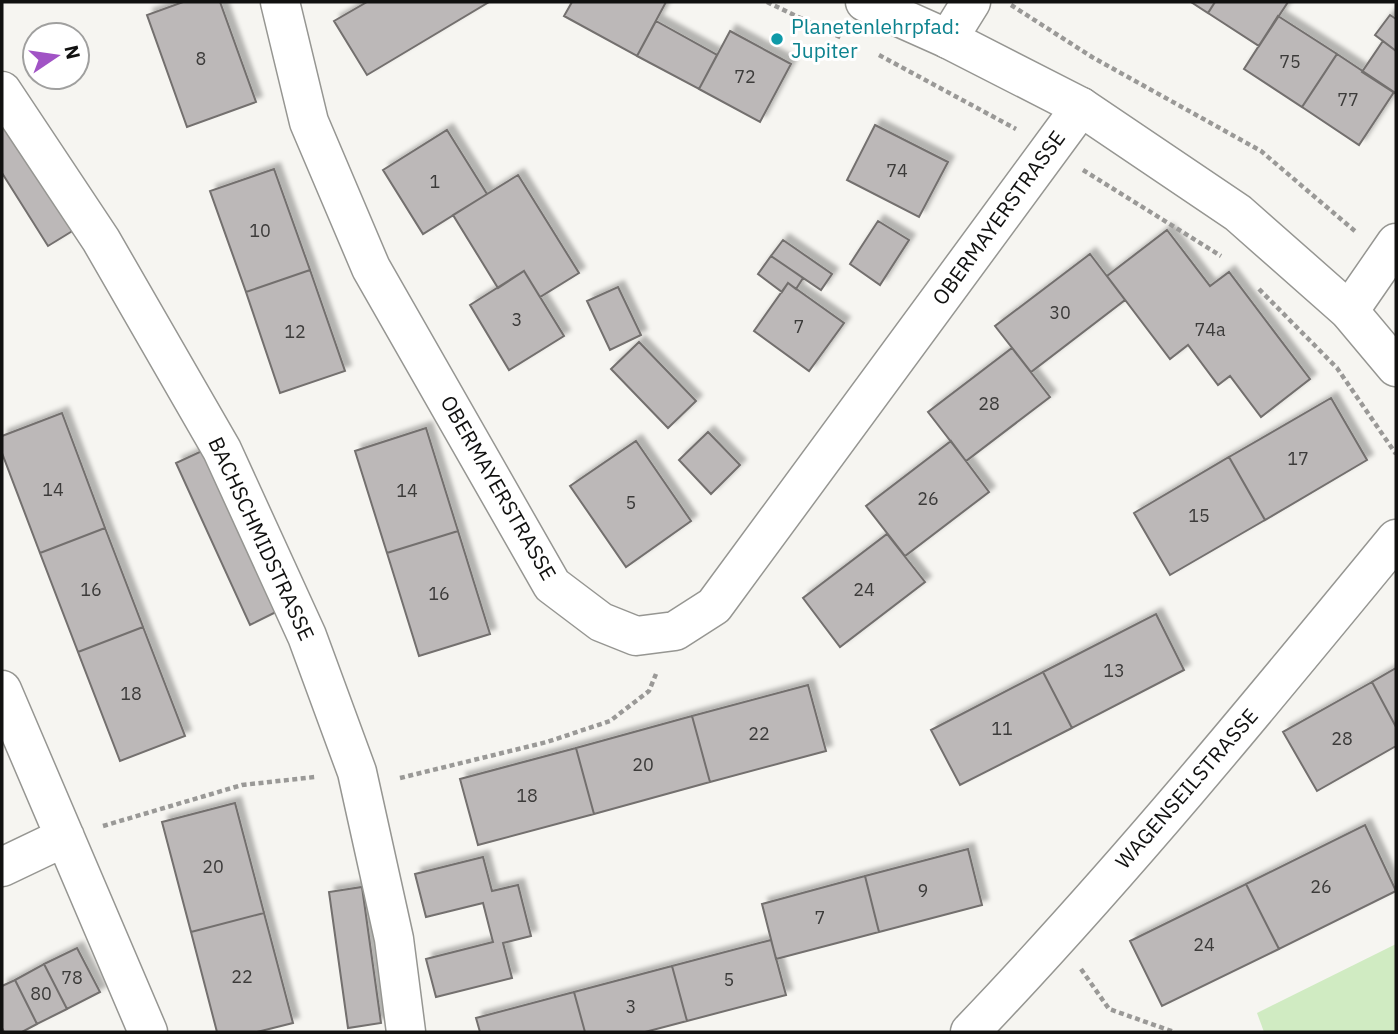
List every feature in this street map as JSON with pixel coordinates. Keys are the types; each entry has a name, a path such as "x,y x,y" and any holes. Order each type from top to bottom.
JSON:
{"street":[{"name":"OBERMAYERSTRASSE","path":"280,2 309,122 371,268 552,585 601,622 636,636 675,631 714,606 1081,107"},
{"path":"865,2 948,39 1081,107 1238,213 1349,311 1396,367"},
{"path":"948,39 971,2"},
{"name":"BACHSCHMIDSTRASSE","path":"2,91 101,240 222,450 307,636 357,772 394,940 407,1032"},
{"path":"1349,311 1392,251"},
{"name":"WAGENSEILSTRASSE","path":"970,1032 1254,712 1396,539"},
{"path":"2,690 148,1032"},
{"path":"2,867 65,837"}],"path":[{"path":"768,2 852,43"},
{"path":"1005,2 1092,57 1261,151 1392,251"},
{"path":"877,55 913,72 1050,149 1222,256"},
{"path":"1252,282 1337,368 1396,454"},
{"path":"1058,936 1109,1009 1174,1032"}],"green space":[{"path":"1396,944 1396,1032 1264,1032 1257,1013"}],"building":[{"path":"183,2 220,2 256,102 187,127 147,15"},
{"path":"367,2 489,2 367,75 334,21"},
{"path":"572,2 666,2 637,56 564,16"},
{"path":"1191,2 1215,2 1208,13"},
{"path":"1215,2 1288,2 1259,46 1208,13"},
{"path":"1390,15 1396,19 1396,51 1375,35"},
{"path":"1278,16 1337,54 1302,107 1244,69"},
{"path":"656,21 717,55 699,89 637,56"},
{"path":"730,31 791,64 760,122 699,89"},
{"path":"1383,41 1396,51 1396,94 1362,72"},
{"path":"1337,54 1394,92 1359,145 1302,107"},
{"path":"2,117 74,230 48,246 2,173"},
{"path":"875,125 948,162 919,217 847,180"},
{"path":"447,130 487,194 423,234 383,170"},
{"path":"274,169 310,270 246,292 210,191"},
{"path":"518,175 579,273 540,297 524,271 498,288 453,215"},
{"path":"878,221 909,240 880,285 850,264"},
{"path":"1167,230 1210,286 1229,272 1310,379 1261,417 1230,376 1218,385 1188,345 1170,359 1107,276"},
{"path":"783,240 832,274 821,290 771,256"},
{"path":"1090,254 1125,300 1031,372 995,326"},
{"path":"771,256 803,278 796,289 788,283 782,292 758,274"},
{"path":"310,270 345,371 280,393 246,292"},
{"path":"524,271 564,336 509,370 470,305"},
{"path":"788,283 844,323 809,371 754,331"},
{"path":"618,287 641,335 610,350 587,301"},
{"path":"639,342 696,401 668,428 611,369"},
{"path":"1012,348 1050,397 966,461 928,412"},
{"path":"1331,398 1367,460 1265,520 1229,457"},
{"path":"62,413 105,528 40,553 2,453 2,436"},
{"path":"426,428 458,531 387,553 355,451"},
{"path":"708,432 740,465 711,494 679,460"},
{"path":"636,441 691,521 626,567 570,486"},
{"path":"951,441 989,492 905,556 866,506"},
{"path":"204,450 278,611 250,625 176,463"},
{"path":"1229,457 1265,520 1170,575 1134,513"},
{"path":"105,528 143,627 78,652 40,553"},
{"path":"458,531 490,634 419,656 387,553"},
{"path":"887,534 925,582 840,647 803,598"},
{"path":"1156,614 1184,670 1072,728 1043,672"},
{"path":"143,627 185,736 120,761 78,652"},
{"path":"1396,668 1396,727 1372,682"},
{"path":"1043,672 1072,728 960,785 931,730"},
{"path":"1372,682 1396,727 1396,746 1317,791 1283,732"},
{"path":"808,685 826,751 710,782 692,716"},
{"path":"692,716 710,782 594,814 576,748"},
{"path":"576,748 594,814 478,845 460,779"},
{"path":"235,803 264,913 191,932 162,822"},
{"path":"1365,825 1396,891 1279,949 1246,884"},
{"path":"968,849 982,905 879,932 865,876"},
{"path":"483,857 492,891 518,885 531,936 503,943 512,978 436,997 426,959 493,942 483,903 426,917 415,874"},
{"path":"865,876 879,932 776,959 762,904"},
{"path":"1246,884 1279,949 1162,1006 1130,941"},
{"path":"362,887 381,1023 348,1028 329,892"},
{"path":"264,913 293,1023 257,1032 217,1032 191,932"},
{"path":"771,940 786,995 687,1021 672,966"},
{"path":"77,948 100,992 67,1009 44,964"},
{"path":"44,964 67,1009 37,1024 15,980"},
{"path":"672,966 687,1021 645,1032 585,1032 574,992"},
{"path":"15,980 37,1024 22,1032 4,1032 2,986"},
{"path":"574,992 585,1032 480,1032 476,1018"}],"place":[{"name":"Planetenlehrpfad: Jupiter","path":"777,39"}]}
